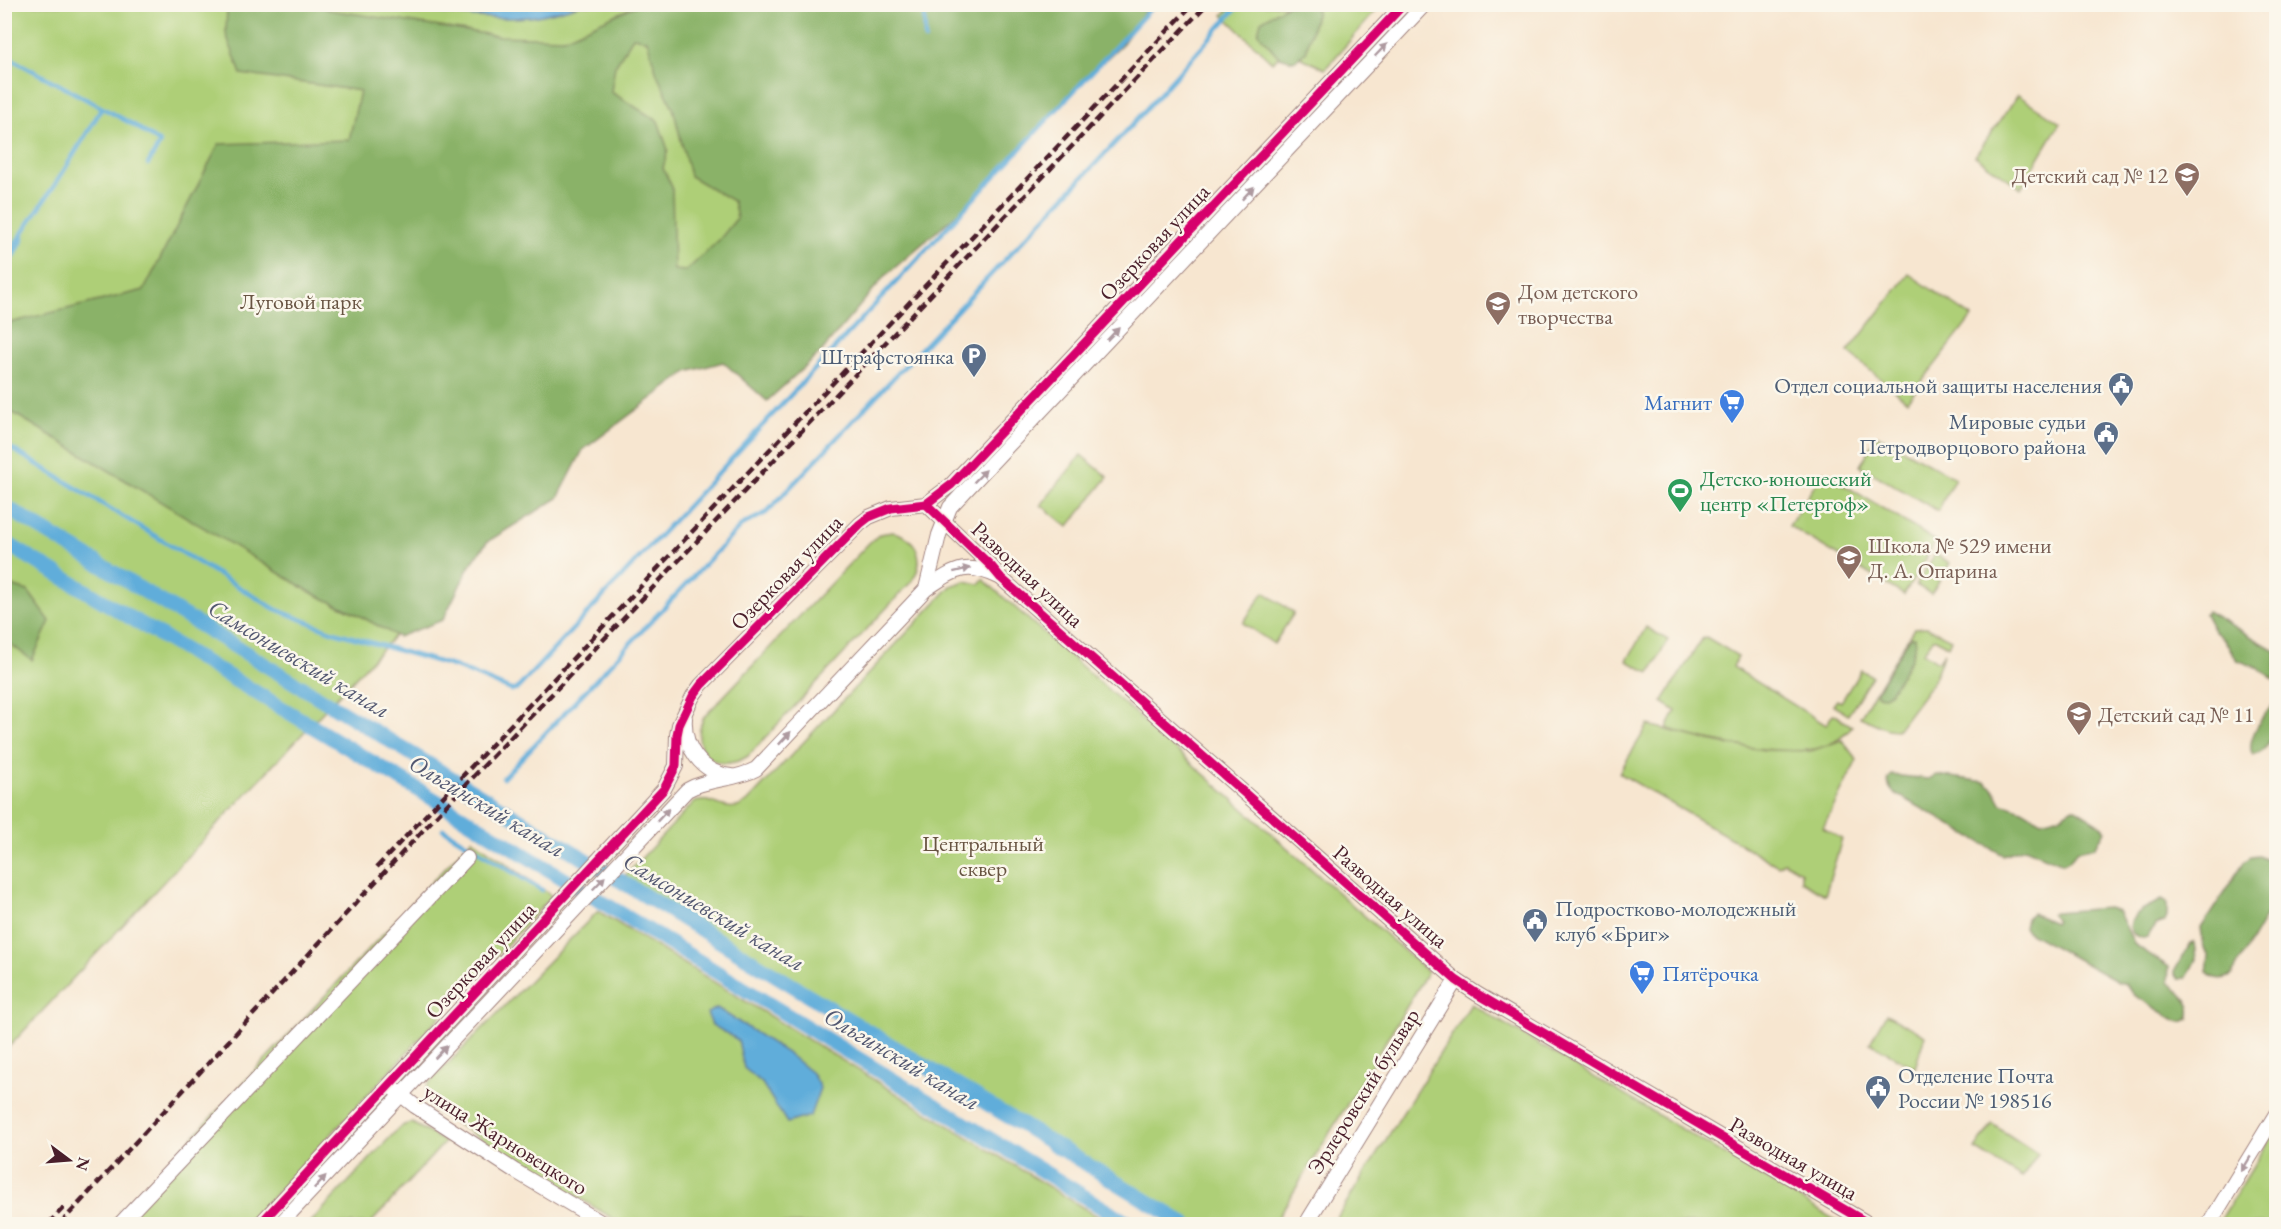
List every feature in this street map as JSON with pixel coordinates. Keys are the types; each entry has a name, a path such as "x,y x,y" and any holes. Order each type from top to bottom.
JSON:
{"street":[{"name":"Озерковая улица","path":"260,1224 664,789 674,773 678,758 677,735 686,710 702,685 789,598 851,531 869,517 891,508 926,504 939,496 959,477 1404,4"},
{"name":"Озерковая улица","path":"926,589 944,521 950,507 1425,4"},
{"name":"Разводная улица","path":"926,504 1001,578 1456,980 1869,1224"},
{"name":"Озерковая улица","path":"280,1224 687,790 703,783 741,777 756,769 926,589 947,575 967,567 986,571 1001,578"},
{"path":"686,710 687,740 696,759 721,775 741,777"},
{"path":"120,1224 467,858"},
{"name":"Эрлеровский бульвар","path":"1306,1224 1456,980"},
{"name":"улица Жарновецкого","path":"389,1085 400,1095 515,1170 604,1224"},
{"path":"2209,1224 2277,1114"}],"green space":[{"name":"Луговой парк","path":"4,5 986,5 5,1051 4,1051"},
{"path":"227,5 318,5 330,10 499,36 564,38 637,5 1149,5 1123,43 1082,82 966,206 884,277 821,352 767,401 723,362 687,372 583,450 558,498 487,542 469,567 443,620 398,637 312,593 5,408 5,324 144,290 219,144 349,140 360,91 241,74 226,34","holes":["633,37 647,40 657,74 673,108 690,176 733,201 737,218 719,240 686,271 674,270 672,187 663,168 668,150 658,121 611,92 615,66"]},
{"path":"1233,5 1287,5 1281,8 1258,33 1279,57 1272,62 1223,15"},
{"path":"1287,5 1309,5 1317,10 1306,52 1294,61 1279,57 1258,33 1261,21"},
{"path":"1309,5 1381,5 1325,69 1300,57 1306,52 1317,10"},
{"path":"2018,95 2060,123 2021,188 1975,156"},
{"path":"1909,274 1972,317 1907,401 1848,352"},
{"path":"1877,435 1955,478 1938,511 1860,466"},
{"path":"1081,455 1108,477 1068,527 1041,505"},
{"path":"1823,472 1936,541 1904,595 1789,526"},
{"path":"892,532 908,539 917,551 918,565 912,581 748,756 726,763 708,757 702,750 699,740 704,717 869,543 880,534"},
{"path":"1935,554 1950,563 1931,594 1916,585"},
{"name":"Центральный сквер","path":"983,579 1428,972 1274,1224 1194,1224 622,879 693,803 707,801 733,807 748,801 951,586 965,581 979,584"},
{"path":"5,584 28,591 50,621 32,660 5,640"},
{"path":"1264,592 1294,613 1274,644 1243,623"},
{"path":"2207,611 2276,651 2276,681 2258,668 2237,660 2224,639 2214,631 2205,614"},
{"path":"1646,627 1668,640 1650,673 1627,661"},
{"path":"1927,627 1951,639 1948,646 1934,638 1923,652 1938,662 1945,652 1932,683 1897,730 1887,729 1860,717 1914,628"},
{"path":"1706,637 1738,656 1733,667 1826,725 1833,714 1852,726 1849,731 1828,745 1794,751 1737,745 1667,728 1676,711 1662,702 1702,639"},
{"path":"1910,637 1914,637 1916,642 1911,659 1890,693 1884,696 1877,695 1877,690"},
{"path":"1861,670 1872,676 1848,715 1833,705 1837,700 1841,702"},
{"path":"2276,702 2275,726 2270,741 2260,752 2253,755 2251,742 2253,735 2266,712"},
{"path":"1648,725 1718,743 1765,750 1811,751 1842,740 1857,760 1823,828 1842,839 1825,895 1801,881 1801,872 1784,862 1778,866 1619,773"},
{"path":"1892,775 1928,779 1937,775 1985,782 1993,788 2001,803 2022,810 2041,821 2061,816 2074,808 2101,825 2105,831 2095,847 2077,851 2069,861 2063,864 2025,848 2003,855 1893,792 1888,783"},
{"path":"472,839 552,896 248,1224 111,1224"},
{"path":"2259,856 2276,865 2276,898 2231,976 2215,978 2207,972 2209,955 2204,949 2201,928 2244,862 2251,857"},
{"path":"2162,900 2167,903 2165,922 2155,925 2147,938 2136,936 2130,927 2134,917 2142,910"},
{"path":"2108,908 2118,911 2135,945 2169,967 2168,981 2188,1003 2189,1019 2182,1022 2177,1021 2134,995 2126,984 2118,982 2024,928 2026,918 2032,913 2054,923 2057,920 2051,914 2054,912"},
{"path":"598,911 1110,1224 622,1224 432,1109 426,1089 429,1083"},
{"path":"2194,942 2196,959 2186,979 2179,979 2175,974 2175,969 2191,943"},
{"path":"1471,1004 1842,1224 1333,1224"},
{"path":"1886,1014 1925,1035 1915,1068 1870,1043"},
{"path":"412,1123 445,1142 370,1224 309,1224 396,1131"},
{"path":"1992,1124 2038,1154 2022,1178 1975,1149"},
{"path":"2276,1129 2276,1224 2218,1224"}],"water":[{"path":"392,5 579,5 543,15 497,18 461,16"},
{"path":"717,1008 790,1055 812,1073 820,1088 810,1116 787,1123 762,1083 744,1068 738,1040 712,1025 707,1013"}],"waterway":[{"path":"924,4 925,39"},
{"path":"4,444 275,609 331,631 456,667 516,690 1155,4"},
{"path":"503,778 742,525 766,513 1131,126 1240,4"},
{"path":"4,55 134,125 160,143 148,164"},
{"path":"9,253 60,177 102,108"},
{"path":"4,270 21,243 23,235"},
{"name":"Самсониевский канал","path":"4,506 1185,1224"},
{"name":"Ольгинский канал","path":"4,542 417,789 1129,1224"},
{"path":"443,829 542,890"}],"railway":[{"path":"377,867 1193,4"},
{"path":"60,1224 438,814 1207,4"},
{"path":"48,1224 64,1207"}],"cycle path":[{"path":"260,1224 664,789 676,766 679,725 701,685 860,524 869,517 891,508 926,504 951,485 1404,4"},
{"path":"926,504 1001,578 1456,980 1869,1224"}],"place":[{"name":"Детский сад № 12","path":"2187,198"},
{"name":"Дом детского творчества","path":"1498,327"},
{"name":"Штрафстоянка","path":"974,379"},
{"name":"Отдел социальной защиты населения","path":"2121,408"},
{"name":"Магнит","path":"1732,425"},
{"name":"Мировые судьи Петродворцового района","path":"2106,457"},
{"name":"Детско-юношеский центр «Петергоф»","path":"1680,514"},
{"name":"Школа № 529 имени Д. А. Опарина","path":"1849,581"},
{"name":"Детский сад № 11","path":"2079,737"},
{"name":"Подростково-молодежный клуб «Бриг»","path":"1535,944"},
{"name":"Пятёрочка","path":"1642,996"},
{"name":"Отделение Почта России № 198516","path":"1878,1111"}]}
